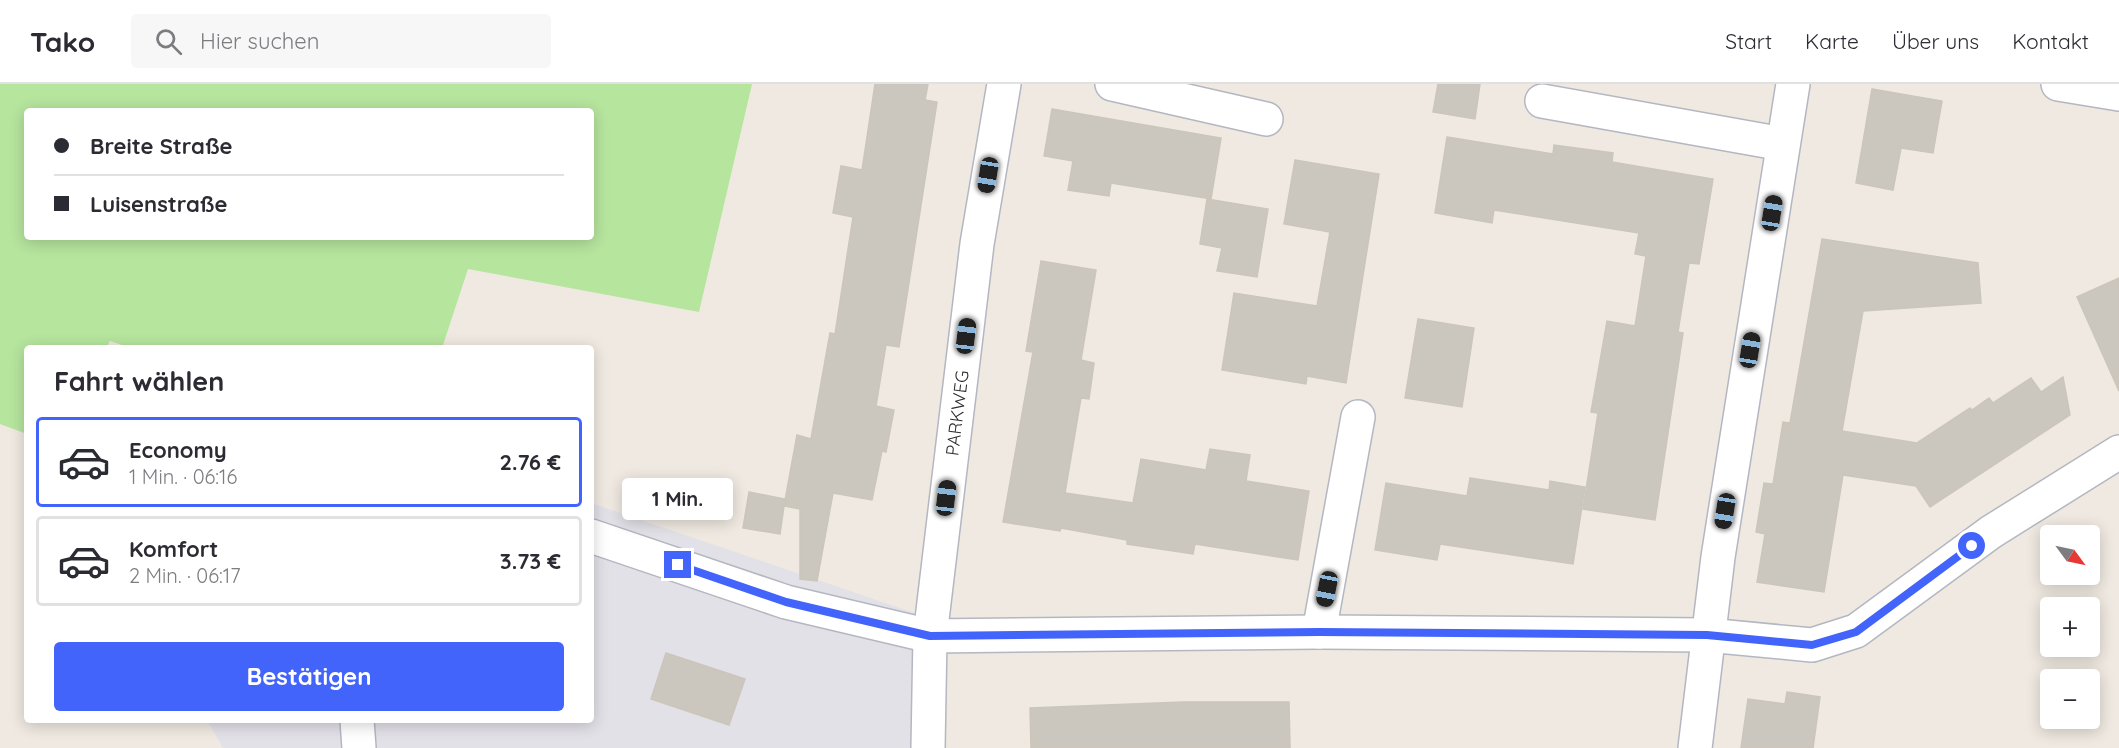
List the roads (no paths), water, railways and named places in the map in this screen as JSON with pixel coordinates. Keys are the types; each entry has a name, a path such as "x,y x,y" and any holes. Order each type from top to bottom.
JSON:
{"street":[{"name":"PARKWEG","path":"928,748 930,636 977,244 1004,84"},
{"path":"1112,84 1266,119"},
{"path":"1695,748 1707,635 1792,84"},
{"path":"2058,84 2119,94"},
{"path":"1542,101 1783,144"},
{"path":"1319,632 1358,417"},
{"path":"594,537 786,602 930,636 1319,632 1707,635 1812,645 1856,632 1991,532 2119,452"},
{"path":"357,723 359,748"}]}
